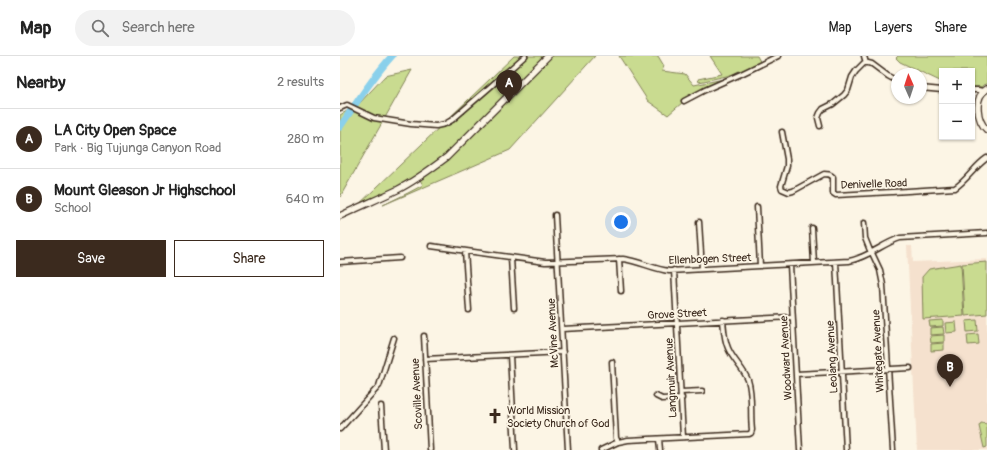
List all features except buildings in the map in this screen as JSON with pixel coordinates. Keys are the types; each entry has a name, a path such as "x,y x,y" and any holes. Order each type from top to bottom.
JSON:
{"street":[{"path":"340,108 347,106 374,118 383,120 424,126 440,125 452,120 525,56"},
{"path":"340,216 398,189 438,164 447,157 548,56"},
{"path":"684,101 778,56"},
{"path":"864,56 866,63"},
{"path":"820,126 818,118 819,115 822,111 842,98 848,90 852,77 856,71 866,63 872,64 891,78"},
{"path":"927,89 939,90"},
{"path":"985,90 979,100 978,111 982,124 987,130"},
{"name":"Denivelle Road","path":"782,132 787,159 782,189 789,192 793,192 824,174 833,177 833,193 836,195 955,188 987,158"},
{"path":"757,207 760,266"},
{"name":"McVine Avenue","path":"555,215 568,450"},
{"path":"699,222 702,269"},
{"name":"Whitegate Avenue","path":"864,223 865,238 880,270 883,285 893,450"},
{"path":"812,228 814,263"},
{"name":"Ellenbogen Street","path":"431,246 542,262 619,259 631,260 659,269 674,270 790,265 854,260 872,253 900,238 987,233"},
{"path":"465,251 469,310"},
{"path":"340,262 400,258"},
{"path":"512,258 514,308"},
{"path":"619,259 621,290"},
{"name":"Leolang Avenue","path":"836,262 846,450"},
{"name":"Woodward Avenue","path":"790,265 800,450"},
{"name":"Langmuir Avenue","path":"674,270 683,438"},
{"name":"Grove Street","path":"562,329 792,317"},
{"path":"601,450 610,448 618,442 628,440 751,433 750,390 748,381 728,348 724,334 724,320"},
{"name":"Scoville Avenue","path":"424,336 424,359 430,450"},
{"path":"340,428 379,386 394,338"},
{"path":"424,359 563,352"},
{"path":"510,355 515,450"},
{"path":"612,362 616,438 618,442"},
{"path":"796,374 910,368"},
{"path":"681,392 702,391"},
{"path":"656,396 662,399 682,398"},
{"path":"381,406 384,450"},
{"path":"659,439 660,450"}],"shaded area":[{"path":"907,246 912,246 913,262 987,259 987,450 917,450"}],"green space":[{"path":"514,56 595,56 510,150 383,205 423,185 419,178 353,210"},
{"path":"619,56 658,56 664,66 662,71 685,74 694,85 729,78 740,74 739,71 731,75 699,82 698,79 722,74 710,56 757,56 762,65 736,79 707,89 683,102 668,115 648,101"},
{"path":"898,56 987,56 987,84 983,85 982,87 975,87 975,68 939,68 939,81 927,75 927,68 913,68 900,62 896,58"},
{"path":"412,70 340,197 340,115 347,111 354,111 385,76"},
{"path":"987,262 987,314 965,316 962,264"},
{"path":"961,264 964,316 923,319 922,277 929,269"},
{"path":"943,320 943,326 930,327 929,321"},
{"path":"977,320 978,331 967,332 966,321"},
{"path":"956,322 957,332 946,333 945,323"},
{"path":"943,327 944,334 930,335 930,328"},
{"path":"978,334 979,344 968,345 967,335"},
{"path":"944,335 944,342 931,343 930,336"},
{"path":"944,343 944,350 931,351 931,344"},
{"path":"981,423 987,424 987,447 984,448 979,426"}],"waterway":[{"path":"340,127 371,82 392,56"}],"place":[{"name":"LA City Open Space","path":"509,103"},
{"name":"Mount Gleason Jr Highschool","path":"950,387"},
{"name":"World Mission Society Church of God","path":"495,416"}]}
